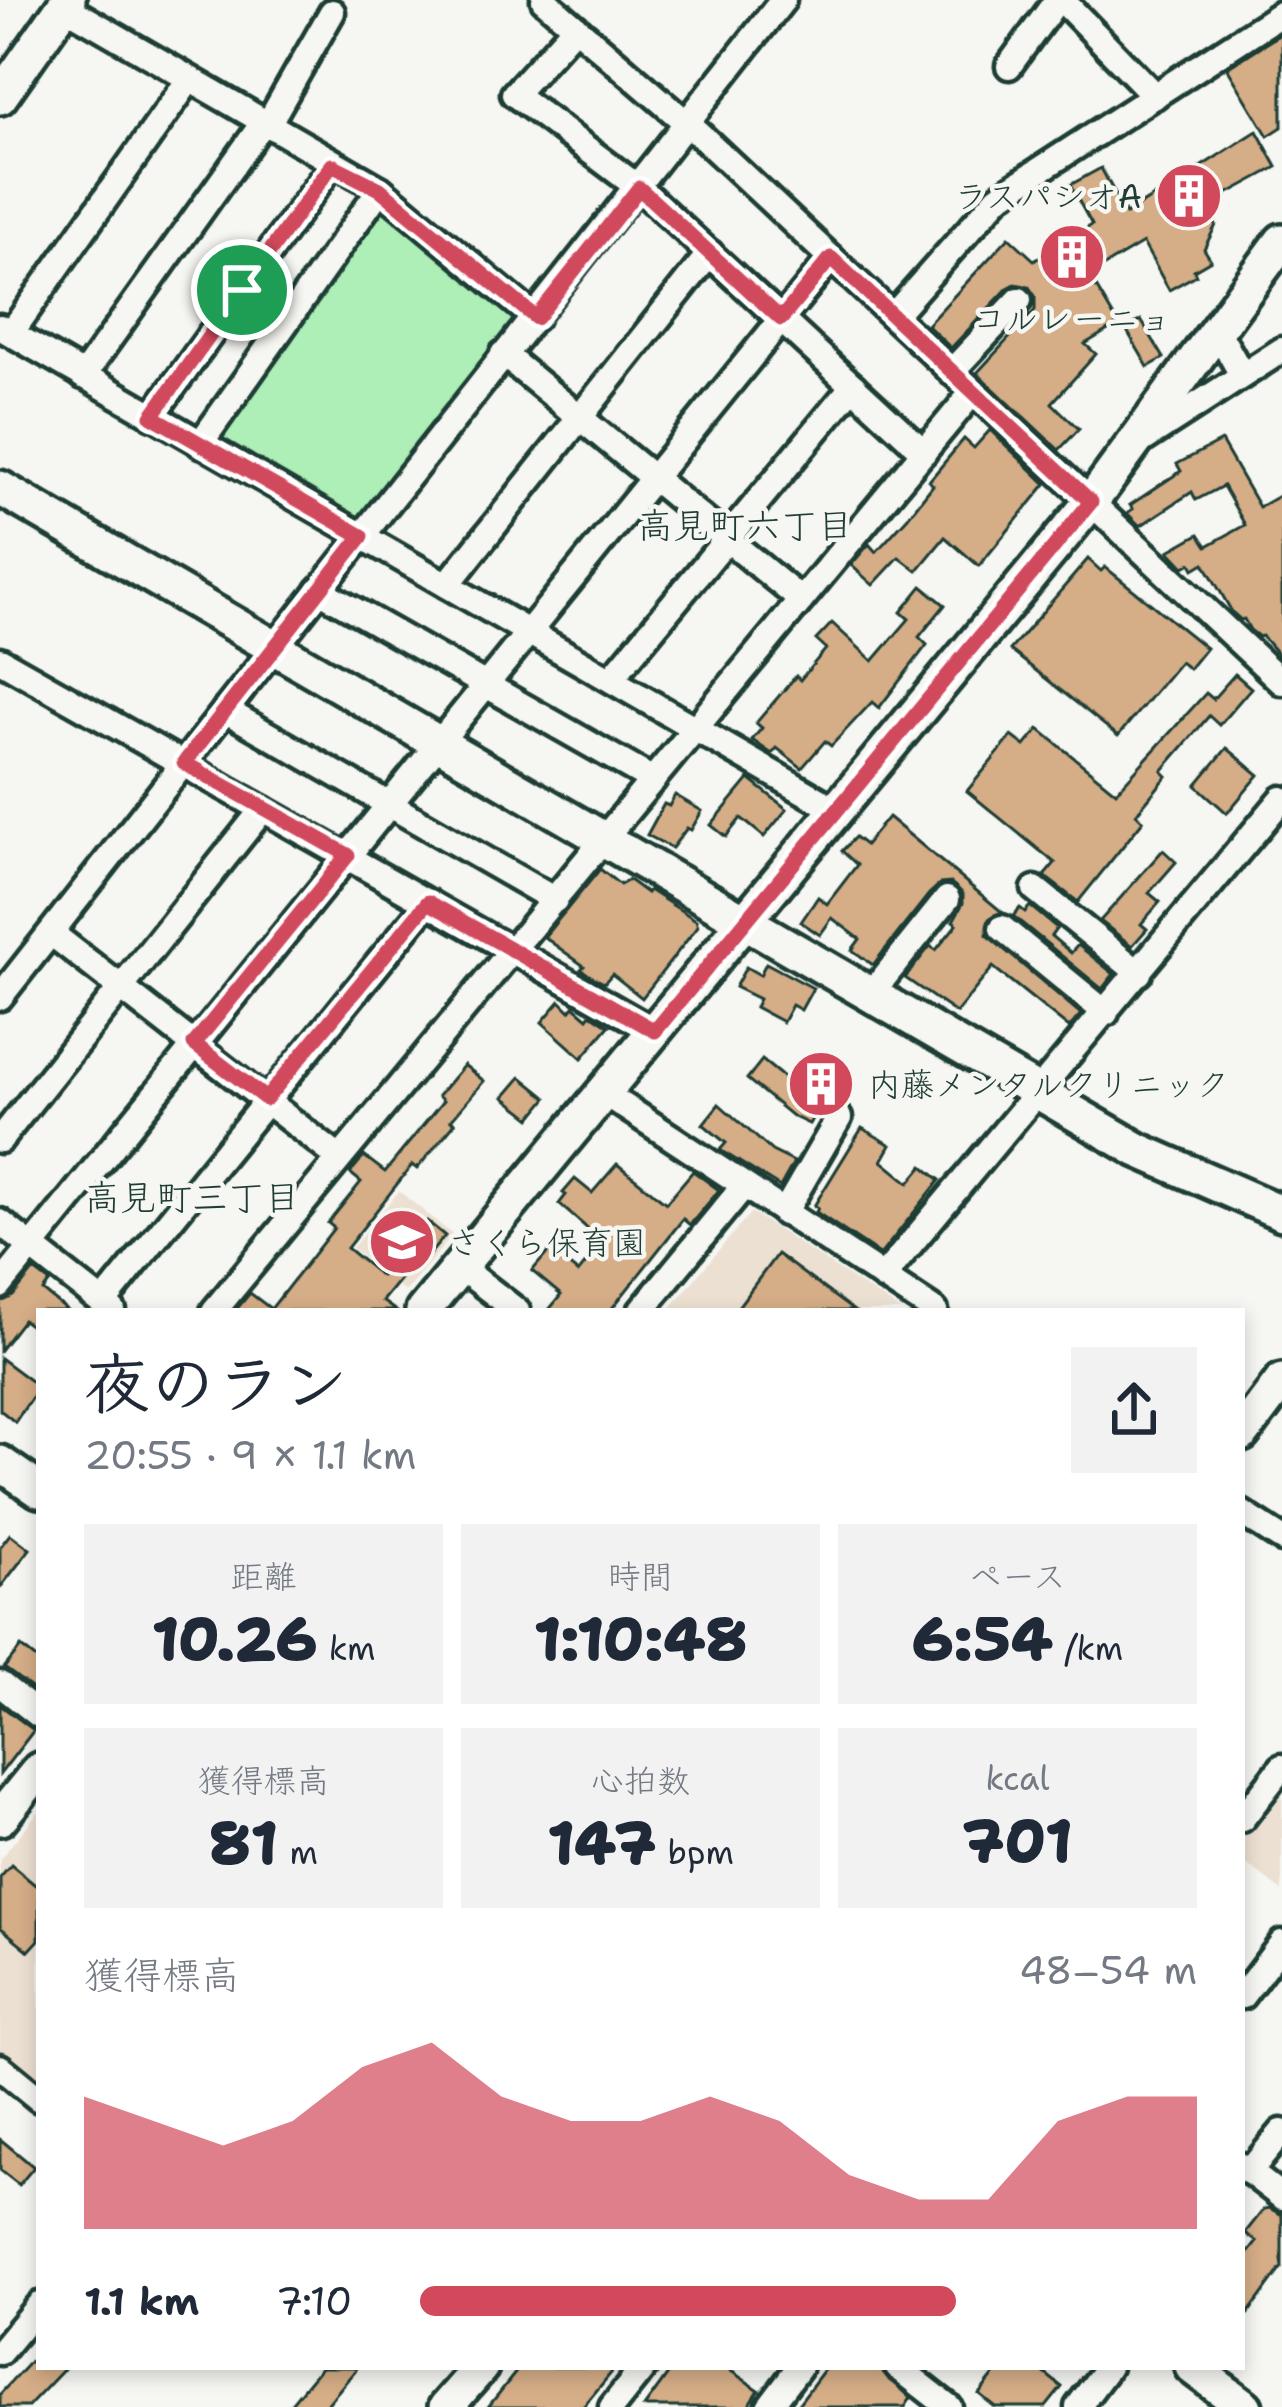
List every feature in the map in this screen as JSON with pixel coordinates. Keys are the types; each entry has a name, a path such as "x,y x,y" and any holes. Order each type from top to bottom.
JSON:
{"street":[{"path":"544,0 686,122 1282,682"},
{"path":"0,998 783,0"},
{"path":"1010,66 1059,0 1155,96"},
{"path":"0,97 66,3 332,165 380,189 536,318"},
{"path":"83,376 265,125 332,12"},
{"path":"892,316 998,197 1282,13"},
{"path":"575,27 514,94 639,188 924,452"},
{"path":"189,80 6,330 838,811"},
{"path":"152,416 332,165"},
{"path":"200,444 380,189"},
{"path":"426,1308 1091,502 1282,241"},
{"path":"447,585 710,253"},
{"path":"0,1286 831,258"},
{"path":"951,372 1019,299"},
{"path":"1217,330 1242,375"},
{"path":"1131,448 1282,350"},
{"path":"503,354 802,600"},
{"path":"612,678 853,386"},
{"path":"216,1308 973,392"},
{"path":"0,488 1138,1150 1282,1213"},
{"path":"319,590 653,780"},
{"path":"0,660 655,1031"},
{"path":"225,710 555,900"},
{"path":"884,1277 1282,799"},
{"path":"0,1140 263,808"},
{"path":"1035,889 1139,973"},
{"path":"870,995 947,899"},
{"path":"0,1222 108,1307 266,1099 428,902"},
{"path":"1002,928 1106,1013"},
{"path":"51,933 339,1158"},
{"path":"604,1093 930,1308"},
{"path":"784,1213 839,1118"},
{"path":"643,1308 743,1187"},
{"path":"460,1267 513,1308"},
{"path":"1245,1430 1282,1381"},
{"path":"0,1463 36,1488"},
{"path":"1245,1515 1282,1539"},
{"path":"0,1684 36,1713"},
{"path":"1245,1815 1282,1767"},
{"path":"0,1818 36,1774"},
{"path":"1245,1992 1282,1942"},
{"path":"0,2067 36,2097"},
{"path":"1282,2132 1245,2169 1282,2197"},
{"path":"0,2352 36,2309"},
{"path":"446,2407 478,2370"},
{"path":"612,2407 642,2370"},
{"path":"769,2407 798,2370"},
{"path":"901,2370 935,2403"},
{"path":"1078,2407 1106,2370"},
{"path":"1196,2370 1245,2407"}],"shaded area":[{"name":"さくら保育園","path":"399,1191 453,1235 405,1292 352,1248"},
{"path":"751,1212 896,1308 671,1308"},
{"path":"1282,1786 1282,1891 1245,1863 1245,1836"},
{"path":"36,1815 36,2081 16,2064 0,2083 0,1859"}],"green space":[{"path":"379,210 386,210 520,321 362,519 353,519 218,445 216,436"}],"building":[{"path":"1282,33 1282,127 1268,136 1227,68"},
{"path":"1257,131 1277,167 1205,206 1216,225 1204,249 1211,260 1194,270 1196,275 1169,290 1143,243 1089,275 1118,324 1085,344 1096,354 1052,403 1079,429 1059,450 977,373 1035,310 1029,287 1015,284 1008,288 951,348 927,325 1009,237 1034,260 1092,225 1070,185 1101,168 1126,214"},
{"path":"1141,320 1164,358 1148,367 1126,329"},
{"path":"990,430 1046,484 979,566 945,537 917,571 899,557 873,585 851,565 869,544 876,552 908,517 933,485 929,481 964,439 974,448"},
{"path":"1221,441 1259,507 1282,494 1282,659 1232,612 1204,563 1194,569 1191,563 1184,567 1169,551 1199,534 1207,546 1245,525 1223,486 1196,500 1192,492 1140,526 1127,513 1133,509 1130,505 1181,471 1177,464"},
{"path":"1088,559 1101,571 1105,567 1206,648 1189,669 1180,662 1118,736 1010,650"},
{"path":"922,586 945,605 919,637 927,645 879,708 872,702 831,746 825,741 802,768 777,748 772,754 752,740 762,728 756,723 826,649 816,640 832,623 873,661 909,619 901,612"},
{"path":"1235,674 1251,688 1219,725 1209,716 1162,771 1167,776 1136,814 1143,821 1078,902 1044,876 1055,863 967,791 1012,736 1025,746 1039,729 1116,792 1206,693 1213,699"},
{"path":"1227,748 1259,775 1227,813 1196,785"},
{"path":"749,779 787,809 764,837 741,818 726,837 711,825"},
{"path":"675,795 702,811 672,848 647,835 664,804 669,806"},
{"path":"888,817 1002,912 989,919 987,935 1081,1014 1069,1028 993,967 956,1013 905,978 930,946 936,950 957,924 953,921 963,894 951,883 940,884 929,894 873,965 852,950 860,939 832,918 820,935 801,922 818,897 827,904 857,865 842,851 855,837 865,845"},
{"path":"1163,850 1176,862 1149,893 1160,902 1141,924 1147,929 1132,946 1100,921"},
{"path":"600,869 620,885 629,880 649,890 696,920 698,926 642,998 612,974 604,983 589,975 581,969 584,966 544,937"},
{"path":"1030,906 1057,928 1051,936 1071,953 1078,945 1114,974 1102,989 1013,916"},
{"path":"766,963 813,988 801,1010 792,1005 783,1022 755,1007 759,999 735,987 746,967 760,975"},
{"path":"560,1001 570,1011 574,1006 609,1026 582,1058 542,1022"},
{"path":"762,1060 794,1086 805,1066 814,1061 845,1081 819,1119 814,1116 809,1124 747,1079"},
{"path":"464,1065 484,1081 451,1120 455,1123 417,1169 412,1165 347,1248 381,1276 427,1221 445,1236 418,1268 413,1263 382,1301 392,1308 272,1308 334,1228 328,1223 361,1182 350,1173 364,1156 385,1172 443,1101 438,1096"},
{"path":"521,1077 547,1098 531,1118 504,1097"},
{"path":"719,1104 772,1151 794,1162 780,1187 720,1150 726,1143 703,1124"},
{"path":"862,1128 891,1145 882,1161 909,1183 923,1166 940,1180 880,1255 816,1212 814,1206"},
{"path":"617,1164 666,1203 693,1171 719,1190 690,1225 683,1219 612,1308 550,1308 561,1295 532,1271 550,1250 578,1273 603,1242 559,1204 575,1179 592,1193"},
{"path":"777,1254 850,1308 737,1308"},
{"path":"34,1270 50,1282 43,1291 64,1308 36,1308 36,1330 23,1320 0,1350 0,1302 13,1296"},
{"path":"250,1293 270,1308 238,1308"},
{"path":"0,1358 36,1385 36,1391 15,1422 0,1410"},
{"path":"10,1534 30,1549 0,1588 0,1547"},
{"path":"21,1647 36,1659 36,1688 34,1690 4,1668"},
{"path":"0,1705 34,1730 0,1774"},
{"path":"11,1865 36,1886 36,1943 29,1951 0,1927 0,1878"},
{"path":"0,2139 34,2167 19,2185 0,2170"},
{"path":"1264,2209 1282,2215 1282,2267 1245,2318 1245,2257 1257,2242 1245,2233"},
{"path":"36,2355 36,2370 63,2370 28,2407 0,2407 0,2394"},
{"path":"319,2370 356,2370 325,2407 288,2407"},
{"path":"518,2370 614,2370 583,2407 488,2407"},
{"path":"671,2370 729,2370 759,2390 748,2407 644,2407"},
{"path":"824,2370 880,2370 911,2398 905,2407 796,2407"},
{"path":"998,2370 1041,2370 1062,2387 1046,2407 995,2407 979,2394"}],"place":[{"name":"ラスパシオA","path":"1189,196"},
{"name":"コルレーニョ","path":"1072,257"},
{"name":"内藤メンタルクリニック","path":"821,1084"},
{"name":"さくら保育園","path":"402,1242"}],"district":[{"name":"高見町六丁目","path":"745,525"},
{"name":"高見町三丁目","path":"192,1197"}],"route":[{"path":"332,165 380,189 536,318 639,188 781,319 831,258 1091,502 655,1031 428,902 266,1099 194,1044 348,855 184,763 362,536 152,416 242,290 332,165"}]}
